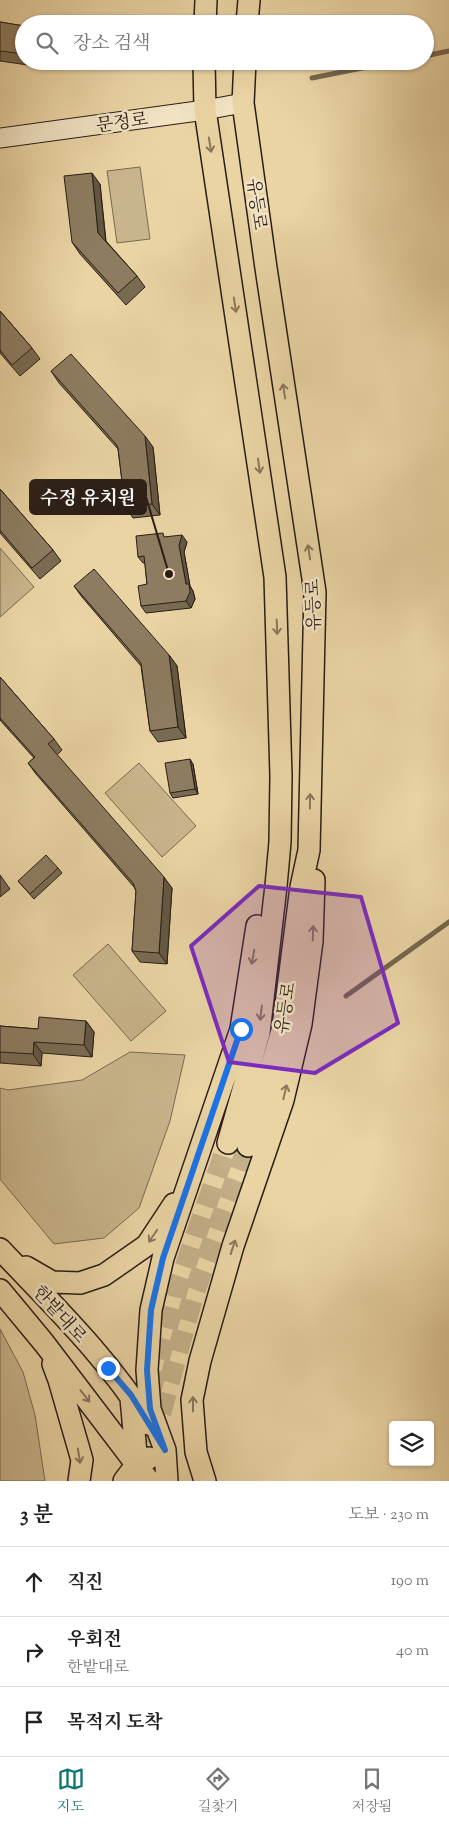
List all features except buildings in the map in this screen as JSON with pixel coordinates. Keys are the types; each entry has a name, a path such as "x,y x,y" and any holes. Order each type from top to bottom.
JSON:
{"main road":[{"path":"205,15 206,0"},
{"path":"248,15 249,0"},
{"name":"유등로","path":"204,70 205,110 276,577 281,776 280,842 259,1033 238,1144 283,1027 301,887 309,850 315,592 243,103 245,70"},
{"name":"문정로","path":"0,138 205,110 243,103"},
{"path":"166,1481 165,1450 150,1409 147,1370 151,1310 163,1258 241,1029 256,940 264,872 280,842"},
{"path":"205,1481 196,1452 192,1400 200,1361 233,1246 283,1100 301,1024 312,942 315,881 309,850"},
{"path":"0,1248 52,1282 80,1283 104,1275 147,1245 169,1212 196,1165"},
{"name":"한밭대로","path":"0,1248 72,1325 131,1395 182,1481"},
{"name":"한밭대로","path":"0,1290 44,1343 140,1475"},
{"path":"44,1343 59,1380 82,1460 79,1481"},
{"path":"131,1395 140,1475"},
{"path":"124,1481 140,1475 165,1450"}],"highlighted area":[{"path":"259,886 361,897 398,1023 315,1073 229,1062 191,946"}],"shaded area":[{"path":"140,167 150,239 117,243 107,171"},
{"path":"0,548 34,587 0,617"},
{"path":"139,763 196,826 162,857 105,793"},
{"path":"108,944 166,1011 131,1041 73,975"},
{"path":"130,1052 185,1055 170,1121 139,1208 104,1238 54,1244 0,1179 0,1088 8,1090 82,1080"},
{"path":"0,1329 23,1372 35,1415 45,1481 0,1481"}],"waterway":[{"path":"434,54 449,51"},
{"path":"312,78 352,70"},
{"path":"346,996 449,922"}],"tunnel":[{"path":"151,1390 178,1287 228,1143"},
{"path":"141,1474 151,1448 194,1293 248,1146"}],"place":[{"name":"수정 유치원","path":"169,574"}],"route":[{"path":"108,1368 131,1395 165,1450 150,1409 147,1370 151,1310 163,1258 241,1029"}]}
